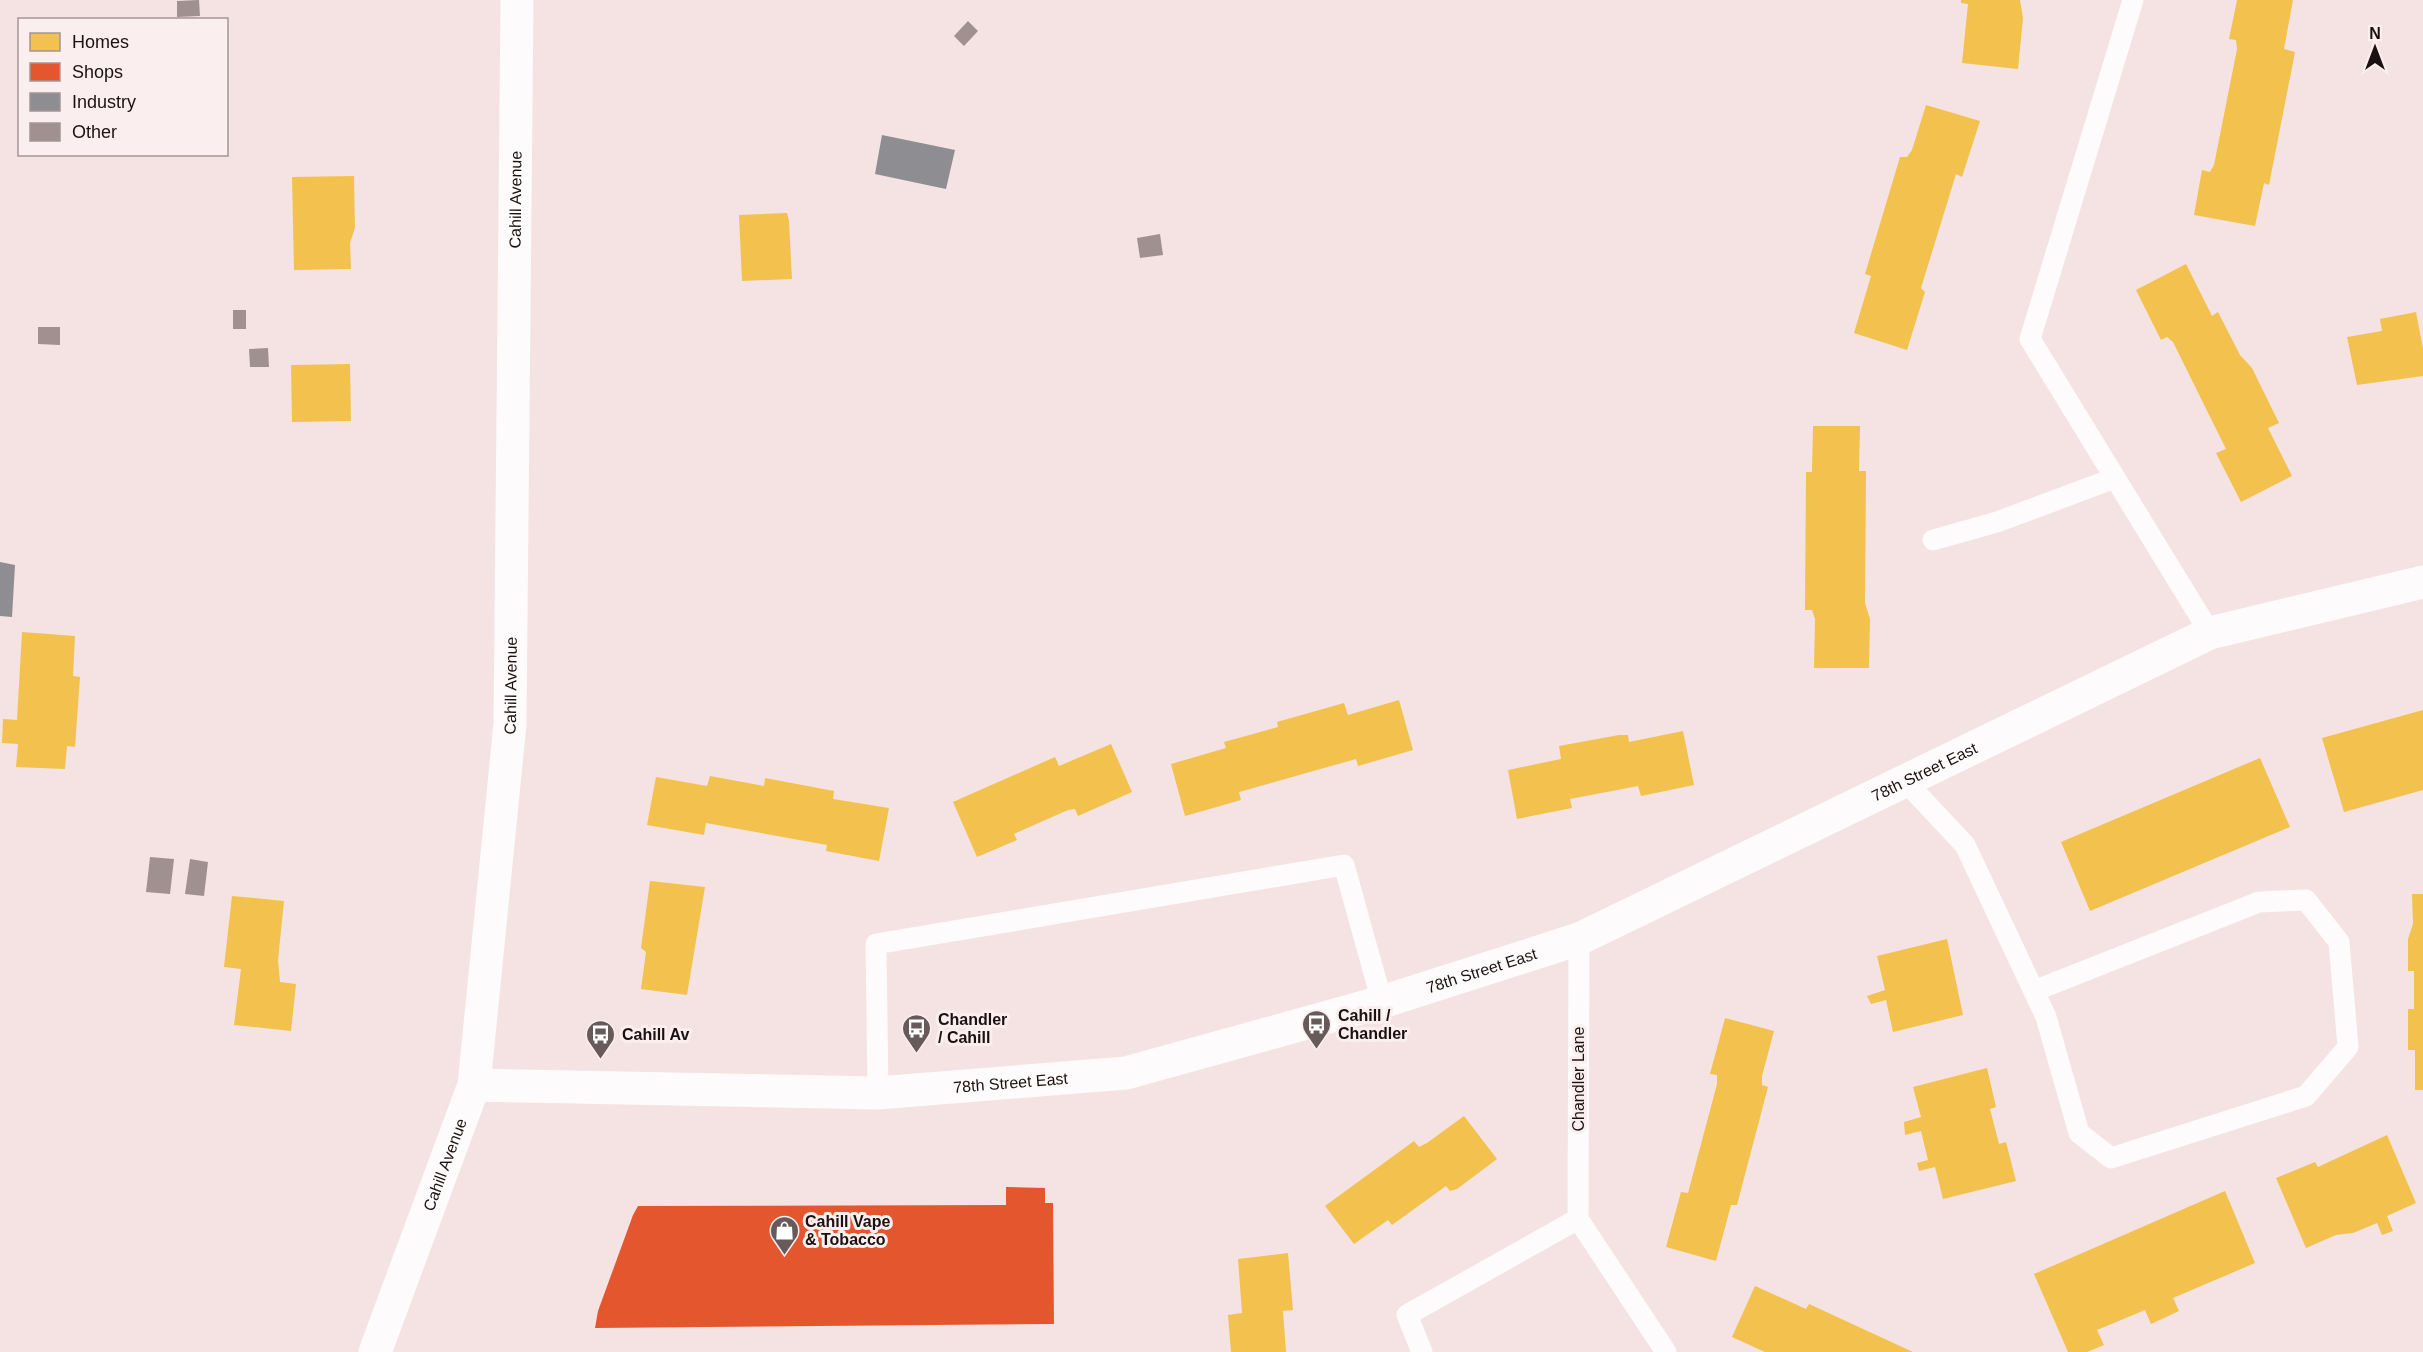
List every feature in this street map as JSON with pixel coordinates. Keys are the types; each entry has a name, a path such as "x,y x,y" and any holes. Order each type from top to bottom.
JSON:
{"street":[{"name":"Cahill Avenue","path":"375,1352 474,1085 510,724 517,0"},
{"name":"78th Street East","path":"474,1085 878,1093 1126,1073 1382,1002 1579,939 2210,633 2423,582"}],"lane":[{"path":"2133,0 2030,339 2210,633"},
{"path":"1933,540 2007,518 2115,478"},
{"path":"1905,781 1965,845 2046,1017 2079,1134 2111,1158 2306,1096 2348,1047 2339,942 2306,900 2259,902 2034,991"},
{"path":"878,1093 876,944 1344,865 1382,1002"},
{"name":"Chandler Lane","path":"1578,1219 1579,939"},
{"path":"1422,1352 1407,1315 1578,1219 1666,1352"}],"building: Homes":[{"path":"1961,0 2020,0 2023,18 2018,69 1962,63 1968,4 1961,3"},
{"path":"2237,0 2293,0 2284,49 2295,52 2269,185 2264,183 2255,226 2194,215 2202,170 2210,172 2214,165 2237,49 2236,40 2229,39"},
{"path":"1926,105 1980,121 1962,177 1956,174 1921,288 1925,292 1907,350 1854,333 1871,276 1865,274 1900,157 1907,157 1912,150"},
{"path":"354,176 355,228 350,243 351,269 294,270 292,177"},
{"path":"787,213 792,279 742,281 739,215"},
{"path":"2186,264 2212,316 2218,312 2240,355 2252,368 2279,423 2268,428 2292,476 2241,502 2216,453 2226,449 2173,342 2167,337 2161,340 2136,290"},
{"path":"2416,312 2423,349 2423,376 2357,385 2347,337 2382,331 2380,319"},
{"path":"350,364 351,421 292,422 291,365"},
{"path":"1813,426 1860,426 1859,471 1866,471 1865,603 1870,619 1869,668 1814,668 1815,619 1812,610 1805,610 1806,472 1812,472"},
{"path":"22,632 75,636 73,676 80,677 75,747 67,746 65,769 16,767 18,744 2,743 3,719 17,720"},
{"path":"1399,700 1413,750 1358,766 1356,759 1239,792 1241,800 1185,816 1171,764 1226,748 1224,742 1278,727 1277,722 1344,703 1348,715"},
{"path":"2423,710 2423,790 2344,812 2322,738"},
{"path":"1683,731 1694,785 1641,796 1638,786 1570,799 1572,808 1517,819 1508,770 1561,759 1559,746 1619,735 1628,735 1629,742"},
{"path":"1111,744 1132,792 1078,816 1075,809 1068,810 1014,834 1017,840 977,857 953,802 1055,757 1059,766"},
{"path":"2260,758 2290,827 2090,911 2061,842"},
{"path":"710,776 764,786 765,778 834,791 833,799 889,808 879,861 826,851 827,845 706,823 704,835 647,825 656,777 707,786"},
{"path":"650,881 705,887 687,995 641,989 646,952 641,948"},
{"path":"2412,894 2423,894 2423,1090 2415,1090 2415,1050 2408,1050 2408,1009 2414,1009 2414,971 2408,971 2408,939 2413,924"},
{"path":"232,896 284,901 278,960 280,982 296,984 291,1031 234,1025 241,969 224,967"},
{"path":"1947,939 1963,1015 1893,1032 1886,1000 1871,1004 1867,996 1885,990 1877,956"},
{"path":"1725,1018 1774,1031 1762,1076 1762,1085 1768,1087 1737,1205 1731,1205 1716,1261 1666,1247 1681,1192 1688,1193 1717,1084 1717,1075 1710,1074"},
{"path":"1987,1068 1996,1107 1990,1109 1999,1144 2006,1142 2016,1181 1943,1199 1935,1167 1919,1171 1917,1163 1928,1160 1921,1131 1905,1135 1904,1122 1921,1117 1913,1087"},
{"path":"1464,1116 1497,1159 1457,1189 1450,1191 1446,1186 1392,1225 1388,1220 1354,1244 1325,1206 1414,1141 1419,1147 1427,1143"},
{"path":"2387,1135 2416,1203 2387,1216 2393,1231 2382,1235 2377,1223 2353,1233 2336,1235 2306,1248 2276,1178 2315,1162 2318,1167"},
{"path":"2225,1191 2255,1263 2173,1298 2179,1311 2151,1324 2145,1310 2097,1330 2104,1345 2087,1352 2068,1352 2034,1274"},
{"path":"1288,1253 1293,1310 1283,1311 1286,1352 1231,1352 1228,1315 1242,1313 1238,1259"},
{"path":"1755,1286 1806,1309 1809,1304 1913,1352 1765,1352 1732,1337"}],"building: Shops":[{"path":"1006,1187 1045,1188 1045,1203 1053,1203 1054,1324 595,1328 598,1311 638,1206 1006,1205"}],"building: Industry":[{"path":"882,135 955,150 946,189 875,174"},
{"path":"0,562 15,565 12,617 0,616"}],"building: Other":[{"path":"199,0 200,16 177,17 177,1"},
{"path":"968,21 978,31 964,46 954,36"},
{"path":"1160,234 1163,255 1140,258 1137,238"},
{"path":"233,310 246,310 246,329 233,329"},
{"path":"38,327 60,327 60,345 38,344"},
{"path":"268,348 269,367 250,367 249,349"},
{"path":"150,857 174,859 170,894 146,892"},
{"path":"190,859 208,862 204,896 185,894"}],"place":[{"name":"Cahill / Chandler","path":"1317,1050"},
{"name":"Chandler / Cahill","path":"917,1054"},
{"name":"Cahill Av","path":"601,1060"},
{"name":"Cahill Vape & Tobacco","path":"784,1256"}]}
